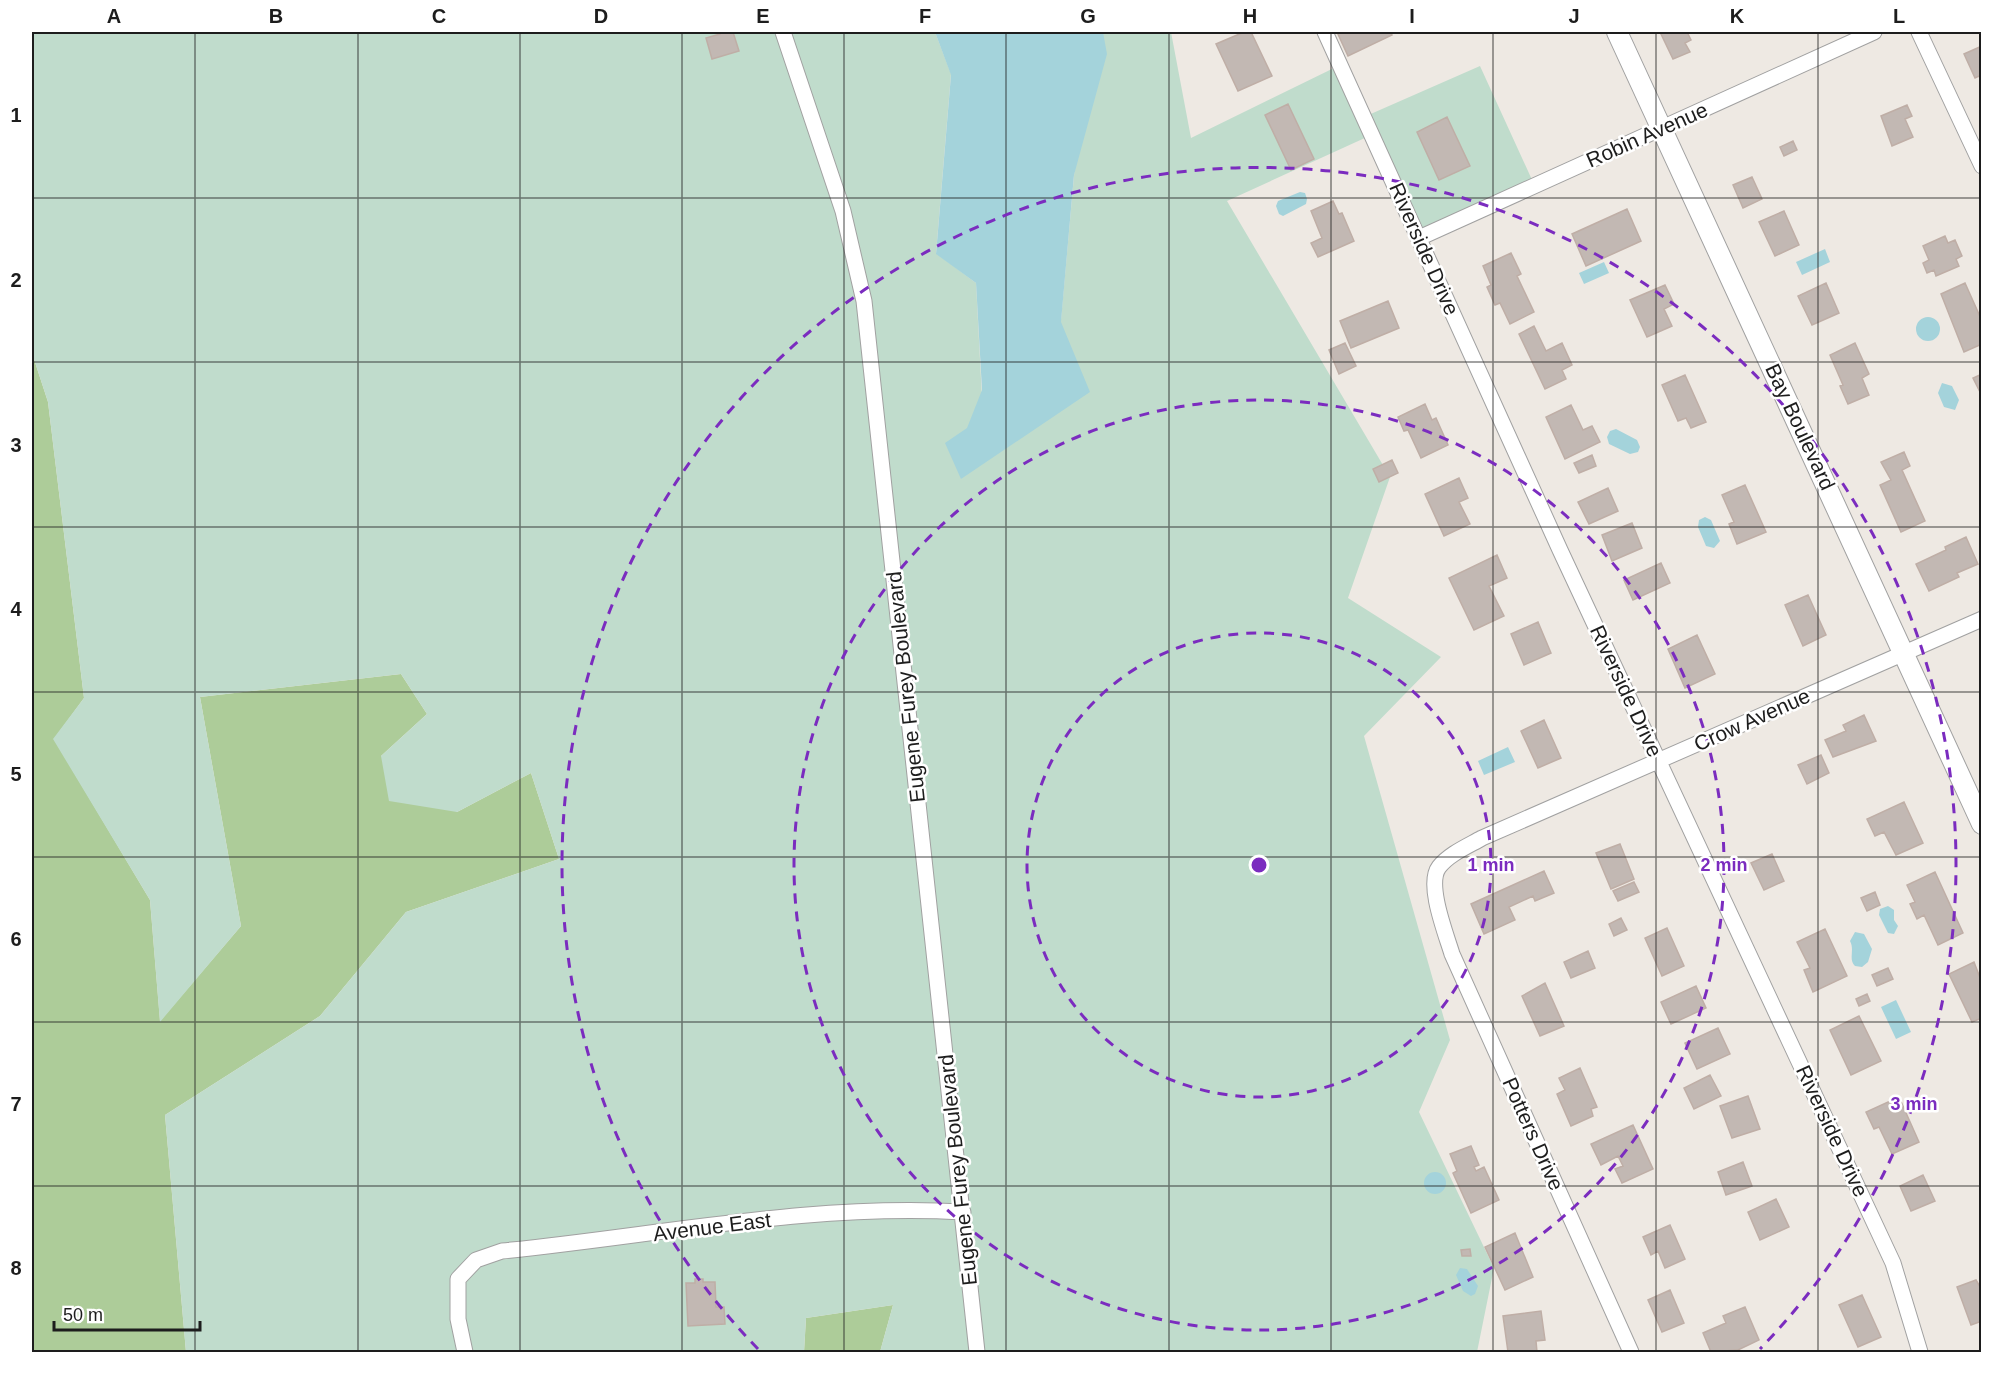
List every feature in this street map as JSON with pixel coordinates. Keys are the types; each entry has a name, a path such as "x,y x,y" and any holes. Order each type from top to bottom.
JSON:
{"street":[{"name":"Eugene Furey Boulevard","path":"783,32 843,211 864,301 977,1353"},
{"name":"Riverside Drive","path":"1325,32 1560,550 1893,1263 1920,1353"},
{"name":"Bay Boulevard","path":"1617,32 1982,824"},
{"name":"Robin Avenue","path":"1419,238 1874,32"},
{"path":"1919,32 1982,166"},
{"name":"Crow Avenue","path":"1439,913 1434,879 1437,869 1446,859 1482,838 1982,619"},
{"name":"Potters Drive","path":"1439,913 1452,954 1631,1353"},
{"name":"Avenue East","path":"465,1353 456,1293 458,1279 476,1260 502,1251 750,1222 881,1212 963,1212"}],"green space":[{"path":"32,32 935,32 951,74 936,253 976,283 983,417 961,479 1061,320 1087,32 1171,32 1191,138 1336,67 1357,120 1480,66 1538,193 1414,242 1367,137 1227,201 1390,477 1348,598 1441,657 1364,736 1450,1040 1419,1112 1494,1268 1477,1352 880,1352 893,1305 806,1318 804,1352 186,1352 165,1115 320,1016 406,912 559,859 531,773 457,812 389,801 381,756 427,714 401,674 200,697 241,926 160,1022 150,900 53,739 84,698 48,402 32,353"},
{"path":"32,353 48,402 84,698 54,739 150,900 160,1021 241,926 200,697 401,674 427,714 381,756 457,812 531,773 559,859 406,912 320,1016 165,1115 186,1352 32,1352"},
{"path":"893,1305 880,1352 804,1352 806,1318"}],"water":[{"path":"935,32 1103,32 1107,54 1074,175 1061,322 1090,392 961,479 945,443 967,428 982,390 976,283 936,254 951,75"},
{"path":"1300,192 1305,193 1306,204 1283,216 1279,214 1276,206 1278,201"},
{"path":"1825,249 1830,262 1802,275 1796,262"},
{"path":"1604,262 1609,273 1584,284 1579,273"},
{"path":"1928,317 1937,320 1940,329 1937,338 1928,341 1919,338 1916,329 1919,320"},
{"path":"1942,383 1952,386 1959,400 1955,410 1944,407 1938,393"},
{"path":"1616,429 1637,440 1640,447 1638,452 1630,454 1609,444 1607,437 1610,431"},
{"path":"1705,517 1711,520 1720,541 1714,548 1706,546 1698,527 1699,520"},
{"path":"1508,747 1515,762 1484,775 1478,761"},
{"path":"1888,906 1894,910 1894,920 1898,926 1894,934 1888,933 1879,915 1880,909"},
{"path":"1855,932 1864,934 1872,949 1868,962 1862,967 1855,966 1852,960 1850,941"},
{"path":"1896,1000 1911,1032 1896,1039 1881,1007"},
{"path":"1435,1172 1445,1179 1446,1183 1439,1193 1435,1194 1425,1187 1424,1183 1431,1173"},
{"path":"1460,1268 1467,1269 1478,1286 1475,1294 1471,1296 1463,1291 1456,1275"}],"building":[{"path":"719,32 733,32 739,51 712,59 706,38 720,34"},
{"path":"1244,32 1251,32 1272,76 1238,91 1216,44"},
{"path":"1337,32 1390,32 1392,35 1348,56"},
{"path":"1660,32 1687,32 1691,40 1685,43 1690,52 1673,59"},
{"path":"1982,46 1982,81 1979,76 1975,78 1964,54"},
{"path":"1288,104 1314,159 1291,170 1265,115"},
{"path":"1907,105 1912,116 1905,119 1913,137 1892,146 1881,116"},
{"path":"1447,117 1470,166 1439,180 1417,132"},
{"path":"1793,141 1797,150 1784,156 1780,147"},
{"path":"1752,177 1762,199 1743,208 1733,185"},
{"path":"1333,201 1339,214 1342,213 1354,241 1318,257 1311,243 1322,238 1311,211"},
{"path":"1627,209 1641,241 1586,266 1572,234"},
{"path":"1784,211 1799,245 1775,256 1759,222"},
{"path":"1945,236 1948,243 1955,240 1962,256 1956,259 1959,266 1936,276 1934,270 1927,273 1923,263 1929,260 1923,246"},
{"path":"1511,253 1521,274 1517,276 1534,312 1510,324 1500,303 1495,305 1487,287 1491,285 1483,266"},
{"path":"1826,283 1839,313 1812,325 1798,296"},
{"path":"1965,283 1982,321 1982,344 1964,352 1941,294"},
{"path":"1665,285 1674,304 1664,309 1672,326 1647,337 1630,300"},
{"path":"1388,301 1399,328 1351,348 1340,321"},
{"path":"1534,326 1546,351 1562,343 1572,365 1562,370 1566,379 1545,389 1519,334"},
{"path":"1345,343 1356,366 1339,374 1329,350"},
{"path":"1855,343 1869,374 1862,378 1869,395 1848,404 1840,386 1843,385 1830,355"},
{"path":"1982,374 1982,396 1973,378"},
{"path":"1685,375 1706,422 1691,428 1686,418 1678,421 1662,385"},
{"path":"1425,404 1432,420 1436,418 1448,445 1421,458 1408,430 1404,431 1398,417"},
{"path":"1571,405 1583,430 1592,426 1600,442 1565,459 1546,417"},
{"path":"1904,452 1910,466 1902,470 1925,521 1901,532 1880,485 1891,480 1881,462"},
{"path":"1592,455 1596,466 1579,473 1574,463"},
{"path":"1392,460 1398,473 1379,482 1373,469"},
{"path":"1459,478 1468,498 1459,502 1470,524 1444,536 1425,494"},
{"path":"1745,485 1766,532 1737,544 1729,524 1734,522 1722,495"},
{"path":"1608,488 1618,511 1589,524 1578,502"},
{"path":"1632,523 1642,548 1612,561 1602,535"},
{"path":"1966,537 1978,564 1957,573 1959,577 1929,591 1916,564 1946,550 1945,547"},
{"path":"1497,555 1507,578 1489,586 1504,616 1474,630 1449,578"},
{"path":"1661,563 1670,583 1633,600 1624,580"},
{"path":"1808,595 1826,635 1803,646 1785,605"},
{"path":"1538,622 1551,653 1524,665 1511,634"},
{"path":"1697,635 1715,674 1685,688 1668,649"},
{"path":"1864,715 1876,741 1833,757 1825,740 1846,731 1843,725"},
{"path":"1544,720 1561,758 1538,768 1521,731"},
{"path":"1821,755 1829,773 1807,784 1798,765"},
{"path":"1904,802 1923,843 1896,855 1884,832 1875,836 1867,819"},
{"path":"1620,844 1634,879 1611,889 1596,853"},
{"path":"1772,854 1784,881 1764,890 1751,863"},
{"path":"1544,871 1554,893 1535,901 1533,896 1509,907 1515,920 1484,934 1471,904"},
{"path":"1935,872 1963,933 1938,945 1924,915 1917,919 1910,904 1915,902 1907,885"},
{"path":"1634,882 1639,892 1618,901 1613,891"},
{"path":"1875,892 1880,905 1867,911 1861,898"},
{"path":"1621,918 1627,930 1614,936 1609,924"},
{"path":"1667,928 1684,966 1662,976 1645,938"},
{"path":"1825,929 1847,976 1813,992 1804,970 1810,968 1797,942"},
{"path":"1588,951 1595,968 1571,978 1564,962"},
{"path":"1974,962 1982,983 1982,1018 1972,1022 1949,974"},
{"path":"1888,968 1893,979 1877,986 1872,975"},
{"path":"1545,983 1564,1026 1540,1036 1522,996"},
{"path":"1696,986 1706,1008 1671,1024 1661,1002"},
{"path":"1867,994 1870,1001 1859,1006 1856,999"},
{"path":"1859,1016 1881,1061 1851,1075 1830,1030"},
{"path":"1718,1028 1730,1054 1697,1069 1685,1043"},
{"path":"1580,1068 1597,1107 1591,1109 1593,1116 1571,1126 1557,1094 1565,1090 1559,1078"},
{"path":"1710,1075 1721,1096 1694,1109 1684,1088"},
{"path":"1748,1096 1760,1129 1732,1138 1720,1106"},
{"path":"1899,1097 1919,1142 1892,1154 1879,1127 1874,1129 1866,1112"},
{"path":"1633,1125 1653,1169 1622,1183 1615,1169 1623,1166 1618,1156 1601,1165 1591,1144"},
{"path":"1471,1146 1479,1165 1474,1167 1476,1171 1484,1167 1499,1200 1471,1213 1453,1173 1457,1171 1450,1154"},
{"path":"1743,1162 1752,1186 1726,1195 1718,1172"},
{"path":"1923,1175 1935,1201 1911,1211 1900,1186"},
{"path":"1776,1199 1789,1227 1760,1240 1748,1212"},
{"path":"1670,1225 1685,1259 1665,1268 1658,1251 1651,1255 1643,1237"},
{"path":"1515,1233 1533,1277 1505,1290 1485,1247"},
{"path":"1470,1249 1471,1256 1462,1256 1461,1250"},
{"path":"695,1279 715,1282 716,1307 724,1307 725,1324 688,1326 686,1283 695,1283"},
{"path":"1976,1280 1982,1290 1982,1321 1971,1325 1957,1287"},
{"path":"1670,1290 1684,1323 1662,1332 1648,1300"},
{"path":"1862,1295 1881,1337 1858,1347 1839,1305"},
{"path":"1745,1307 1759,1340 1738,1350 1711,1352 1703,1333 1726,1323 1723,1316"},
{"path":"1541,1311 1545,1340 1536,1341 1537,1352 1508,1352 1503,1316"}]}
